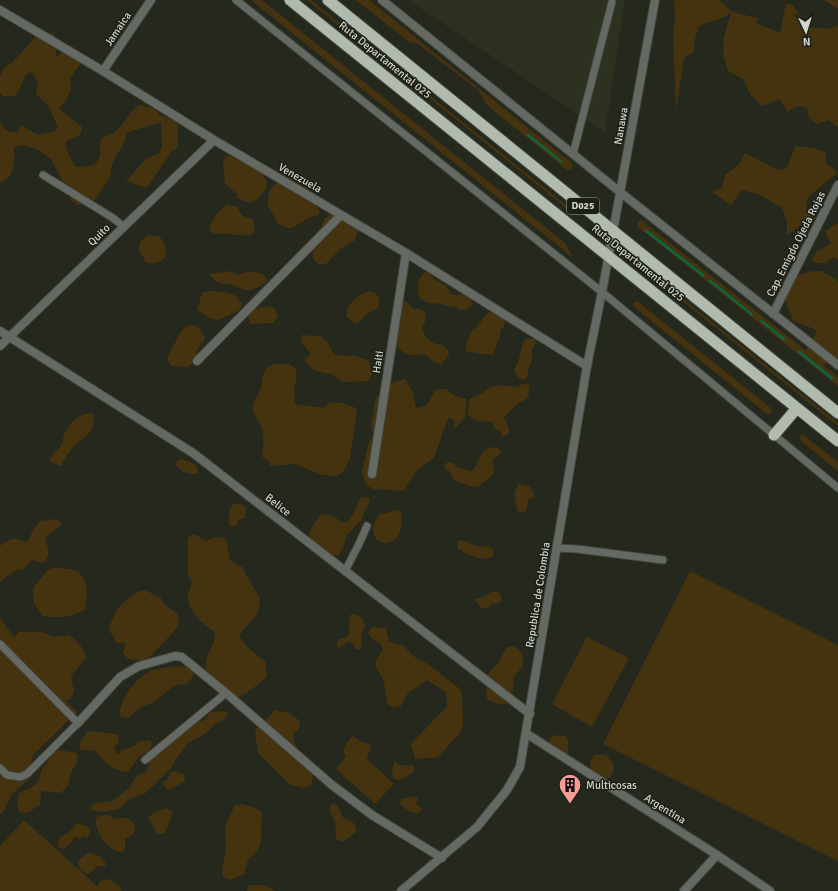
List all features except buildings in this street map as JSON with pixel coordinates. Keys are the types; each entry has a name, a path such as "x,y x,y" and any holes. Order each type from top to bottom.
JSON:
{"highway":[{"name":"Ruta Departamental 025","path":"290,0 838,442"},
{"name":"Ruta Departamental 025","path":"328,0 838,413"},
{"path":"774,435 797,408"}],"street":[{"name":"Jamaica","path":"103,71 151,0"},
{"path":"382,0 838,365"},
{"name":"Nanawa","path":"608,256 655,0"},
{"name":"Venezuela","path":"0,10 103,71 214,140 406,253 587,366"},
{"name":"Quito","path":"0,346 214,140"},
{"name":"Cap. Emigdo Ojeda Rojas","path":"773,314 838,185"},
{"path":"197,361 341,215"},
{"name":"Haiti","path":"372,474 406,253"},
{"name":"Republica de Colombia","path":"401,891 477,827 508,790 520,767 587,366 608,256"},
{"name":"Belice","path":"0,331 193,453 530,714"},
{"path":"78,723 120,677 139,666 174,656 182,657 226,693 332,786 372,815 442,858"},
{"name":"Argentina","path":"526,734 717,855 770,891"},
{"path":"684,891 717,855"}],"lane":[{"path":"236,0 602,292 838,488"},
{"path":"573,154 612,2"},
{"path":"43,175 113,218 124,227"},
{"path":"345,571 367,526"},
{"path":"557,548 664,560"},
{"path":"0,644 78,723 28,774 20,776 7,775 0,768"},
{"path":"145,760 226,693"}],"shaded area":[{"path":"251,0 262,0 565,243 572,257"},
{"path":"307,0 311,0 573,211 571,212"},
{"path":"356,0 369,0 573,164 573,167 567,170 488,106 478,90 418,44 409,42"},
{"path":"408,0 625,0 605,132"},
{"path":"674,0 719,0 732,12 758,18 756,23 780,33 786,3 794,6 806,27 827,29 838,26 838,128 829,120 817,124 809,118 807,108 798,106 788,112 780,99 762,106 750,94 743,79 728,71 723,53 724,38 731,12 726,16 699,26 694,42 694,52 684,58 676,110 673,33 675,21"},
{"path":"824,0 838,0 838,9"},
{"path":"39,33 53,33 57,43 55,59 67,47 74,47 82,55 81,63 70,78 71,89 67,99 59,109 82,127 80,135 66,141 66,148 75,167 83,167 97,162 100,154 101,139 117,130 133,110 140,105 155,109 159,115 173,120 178,125 178,147 172,151 147,188 126,181 146,159 159,153 162,147 161,122 126,133 125,141 112,164 110,178 92,203 77,205 71,200 69,193 51,159 39,150 24,145 14,147 13,168 9,177 0,183 0,123 7,131 18,133 20,127 23,126 38,135 55,131 58,128 49,107 36,94 38,83 33,73 29,72 26,75 20,90 15,96 3,96 0,93 0,77 4,68 13,62"},
{"path":"528,133 562,161 561,163 526,135"},
{"path":"795,146 813,148 826,152 826,163 838,173 808,197 806,212 817,218 803,223 787,236 787,221 782,208 760,195 742,190 731,205 712,192 722,188 725,175 739,164 745,153 778,170 787,168"},
{"path":"227,155 260,170 267,182 266,189 257,200 250,203 236,198 237,194 225,184 223,161"},
{"path":"278,183 303,194 315,204 320,214 310,217 292,228 288,228 277,223 269,208 268,201 270,190"},
{"path":"228,204 238,207 238,210 243,216 253,219 253,234 247,236 242,234 243,235 217,234 210,230 209,227 219,211"},
{"path":"329,215 336,216 356,227 358,230 354,241 340,249 326,264 319,264 313,259 312,240 320,232 324,220"},
{"path":"641,220 805,350 813,340 817,330 793,321 783,294 788,284 801,274 812,271 821,271 837,280 838,357 823,365 838,377 838,386 637,226 637,222"},
{"path":"838,223 838,260 833,257 826,263 816,263 811,260 818,250 831,244 825,231"},
{"path":"646,229 705,275 703,277 644,231"},
{"path":"149,235 160,237 165,245 166,256 157,263 146,262 139,250 140,242"},
{"path":"636,261 838,423 838,426 634,262"},
{"path":"232,271 238,275 248,272 260,273 263,274 268,280 257,288 245,290 236,286 221,284 209,274"},
{"path":"425,272 428,272 435,280 445,285 452,294 460,294 471,298 472,305 466,310 458,309 456,306 454,308 421,299 418,292 418,286 420,278"},
{"path":"710,279 753,314 752,316 708,281"},
{"path":"209,291 232,294 239,299 242,304 238,311 218,320 210,318 197,310 202,293"},
{"path":"367,291 373,292 379,297 379,306 368,313 358,323 352,321 347,317 350,304"},
{"path":"405,301 413,308 424,312 426,317 422,328 426,337 434,343 445,347 449,353 441,364 434,362 425,354 406,354 391,341 398,303"},
{"path":"637,301 771,408 772,412 767,414 634,307 633,304"},
{"path":"268,306 275,309 278,317 273,323 250,324 247,311"},
{"path":"490,312 502,316 505,320 504,326 500,331 500,337 492,355 466,351 466,345 472,330 478,326 486,314"},
{"path":"761,319 786,339 784,341 760,321"},
{"path":"189,325 199,328 205,337 204,341 199,346 194,362 188,367 172,366 167,360 182,331"},
{"path":"301,335 319,336 328,343 334,355 356,356 369,361 372,375 368,381 344,382 331,374 315,371 304,361 311,354 302,343"},
{"path":"527,338 534,339 536,343 532,349 532,360 527,377 524,380 518,377 514,370 524,340"},
{"path":"799,350 834,378 832,380 797,352"},
{"path":"274,364 289,364 295,368 297,375 294,389 295,404 323,408 327,404 339,403 357,409 350,459 343,472 337,476 322,475 295,464 270,466 269,461 262,457 263,434 258,420 253,413 253,404 260,390 265,371"},
{"path":"405,379 413,393 416,408 426,406 436,389 446,389 455,396 466,399 465,418 454,429 455,421 448,418 434,458 416,471 403,491 373,489 366,485 362,471 369,442 374,436 371,425 376,398 391,383"},
{"path":"526,383 529,386 528,397 516,405 504,417 509,428 508,435 503,436 499,430 495,429 492,422 478,421 468,415 469,400 474,396 481,394 490,387 500,385 516,387"},
{"path":"91,413 94,415 94,421 89,433 73,447 61,466 50,462 53,454 62,444 64,434 68,426 78,417"},
{"path":"802,434 838,462 838,471 800,440 799,437"},
{"path":"495,447 501,451 500,454 492,461 494,466 493,474 478,487 469,486 452,479 453,476 445,468 445,464 448,462 457,467 472,471 482,453 489,448"},
{"path":"181,459 195,464 198,471 197,474 187,473 179,469 175,463"},
{"path":"519,484 529,486 534,492 534,496 528,500 526,511 518,513 515,502 515,491"},
{"path":"367,497 370,500 362,519 346,536 343,548 339,555 331,556 325,550 310,544 310,532 321,514 331,515 344,523 352,516 360,498"},
{"path":"236,503 246,507 245,518 238,520 237,526 230,526 230,510"},
{"path":"393,510 400,511 401,514 402,520 399,534 394,540 388,543 382,542 376,539 373,533 374,524 380,514"},
{"path":"57,519 60,521 61,525 45,538 49,552 45,562 41,563 33,560 29,562 25,569 14,571 0,582 0,546 13,539 27,542 40,521"},
{"path":"194,534 206,541 216,537 226,539 230,560 242,567 260,599 258,613 239,635 247,647 265,661 267,676 252,689 238,697 229,698 220,695 214,690 209,682 206,662 214,642 215,633 197,617 188,602 192,581 188,575 188,538"},
{"path":"462,540 476,546 493,549 493,556 485,559 475,557 458,549 458,541"},
{"path":"53,568 74,570 84,578 86,583 85,609 65,617 43,616 34,604 33,588 47,571"},
{"path":"690,571 838,645 838,861 603,744"},
{"path":"140,591 147,591 161,598 165,605 177,613 179,621 177,628 150,657 142,660 128,659 123,653 125,643 117,643 109,630 116,612 128,598"},
{"path":"493,591 498,592 501,595 501,601 492,604 488,608 481,607 475,599 482,598"},
{"path":"354,614 359,616 365,624 361,634 362,646 360,649 356,649 349,641 340,648 337,646 337,642 340,639 347,637 349,634 350,615"},
{"path":"0,618 14,637 19,632 41,632 55,637 69,635 80,645 86,658 71,676 74,691 71,698 66,701 77,712 33,755 29,779 12,794 2,814 0,813"},
{"path":"372,627 386,628 389,642 403,645 413,656 426,663 460,689 462,697 463,727 459,734 438,757 415,759 411,744 447,706 446,692 427,680 408,693 401,706 393,708 387,703 384,681 376,667 376,661 383,649 380,643 373,640 368,633"},
{"path":"587,637 629,658 592,727 552,704"},
{"path":"513,646 521,652 523,660 522,667 514,677 512,698 507,703 494,703 487,699 486,676 499,662 506,648"},
{"path":"175,666 192,667 194,675 187,684 175,685 154,702 140,708 128,718 120,716 120,710 125,697 132,686 142,676 150,671"},
{"path":"275,710 289,713 300,721 299,729 293,734 294,741 303,762 310,765 313,779 310,786 303,788 289,784 258,753 255,731 259,724 265,721"},
{"path":"217,711 228,712 227,716 222,721 215,724 205,734 188,743 172,767 144,794 129,799 118,810 98,812 91,809 94,803 113,801 130,787 135,778 147,770 152,752 158,748 162,741 192,721 203,721 210,713"},
{"path":"94,731 118,735 119,737 114,748 117,755 122,750 133,747 138,742 150,740 152,743 148,752 141,755 136,760 128,772 122,771 113,768 95,751 80,749 80,742 87,732"},
{"path":"558,735 566,736 568,742 568,753 562,755 550,746 549,738"},
{"path":"353,736 362,742 370,744 371,748 366,758 394,784 375,804 336,769 346,757 343,751 350,738"},
{"path":"59,750 77,753 77,762 72,771 67,787 60,793 40,791 40,805 28,812 19,811 18,797 20,793 30,788 38,781 42,769 52,753"},
{"path":"594,755 606,755 613,763 614,771 610,778 599,777 591,774 590,763"},
{"path":"394,762 401,765 413,765 414,772 400,780 393,779 392,772"},
{"path":"174,771 184,774 185,781 168,790 163,784 164,781 168,779 171,772"},
{"path":"411,796 418,798 416,805 422,809 419,813 409,811 400,804 400,801 403,798"},
{"path":"332,803 339,808 342,817 354,823 356,828 356,832 343,842 336,839 335,822 330,811 330,806"},
{"path":"242,804 256,808 262,813 261,842 258,850 248,860 244,874 230,880 223,877 222,870 226,847 225,826 235,805"},
{"path":"166,808 173,812 165,833 157,834 150,820 147,819 153,813"},
{"path":"108,815 114,819 126,818 131,820 135,825 133,834 125,838 125,849 122,852 112,849 99,834 96,822 97,817"},
{"path":"24,820 98,887 98,884 102,880 108,879 120,887 121,891 0,891 0,846"},
{"path":"76,823 87,826 90,829 88,838 84,836 79,838 74,837 66,847 62,849 58,847 58,841 60,838 73,829"},
{"path":"87,853 100,856 105,862 106,866 98,866 89,874 85,873 79,868 78,861"},
{"path":"249,885 264,885 275,891 247,891"}],"place":[{"name":"Multicosas","path":"570,804"}]}
